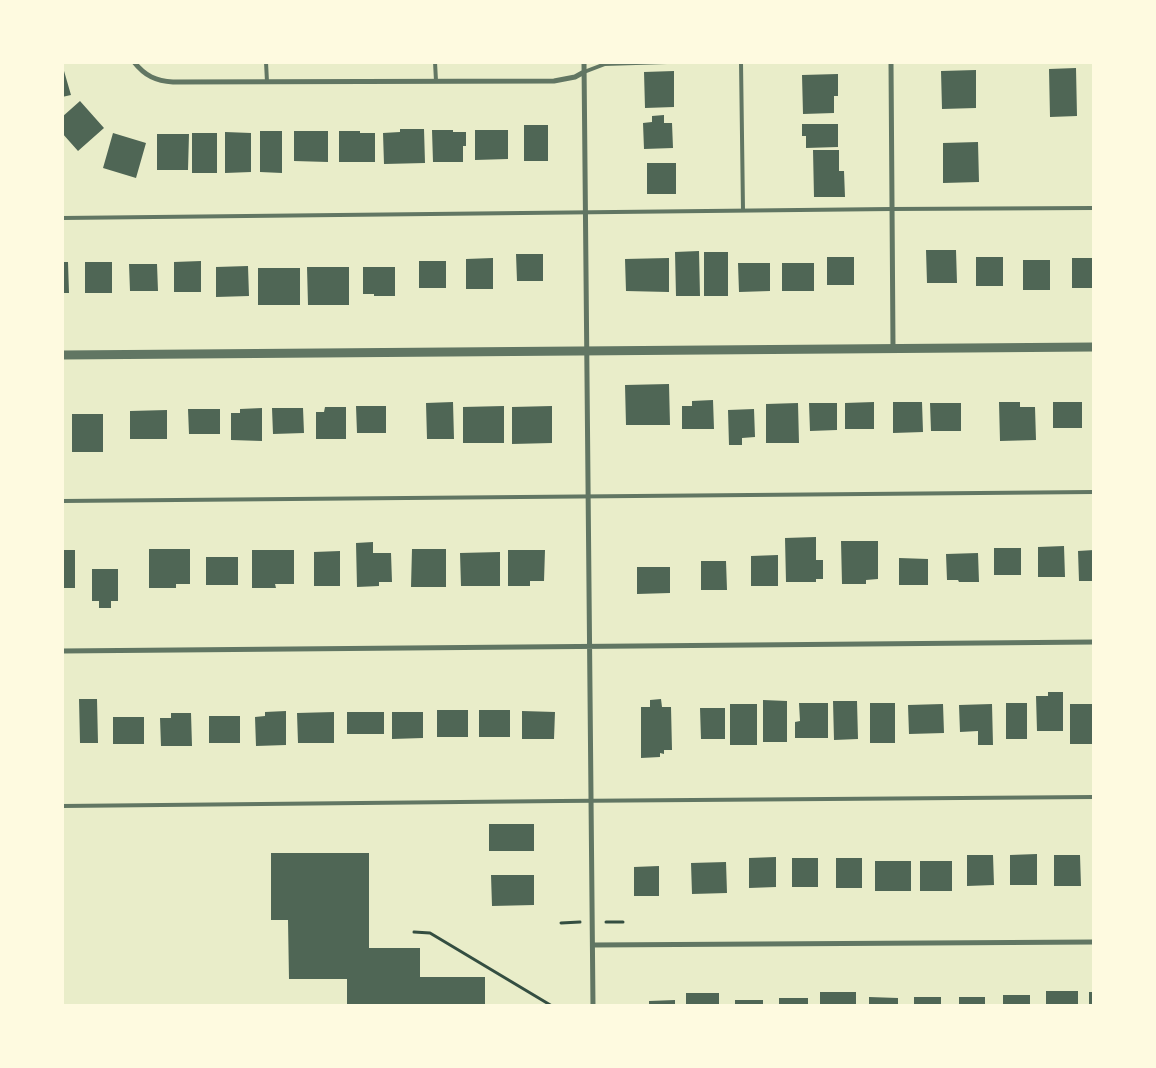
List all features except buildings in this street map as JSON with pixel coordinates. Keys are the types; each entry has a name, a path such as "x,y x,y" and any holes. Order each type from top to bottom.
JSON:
{"street":[{"path":"134,62 145,74 162,81 554,81 575,77 584,72"},
{"path":"584,62 593,1006"},
{"path":"891,62 892,347"},
{"path":"62,355 892,347 1094,347"},
{"path":"62,651 1094,642"},
{"path":"593,945 1094,942"}],"lane":[{"path":"266,62 267,82"},
{"path":"435,62 436,81"},
{"path":"584,72 605,64 667,62"},
{"path":"741,62 743,210"},
{"path":"62,218 891,208 1094,208"},
{"path":"62,501 1094,492"},
{"path":"62,806 1094,797"}],"path":[{"path":"414,932 430,933 552,1006"}]}
